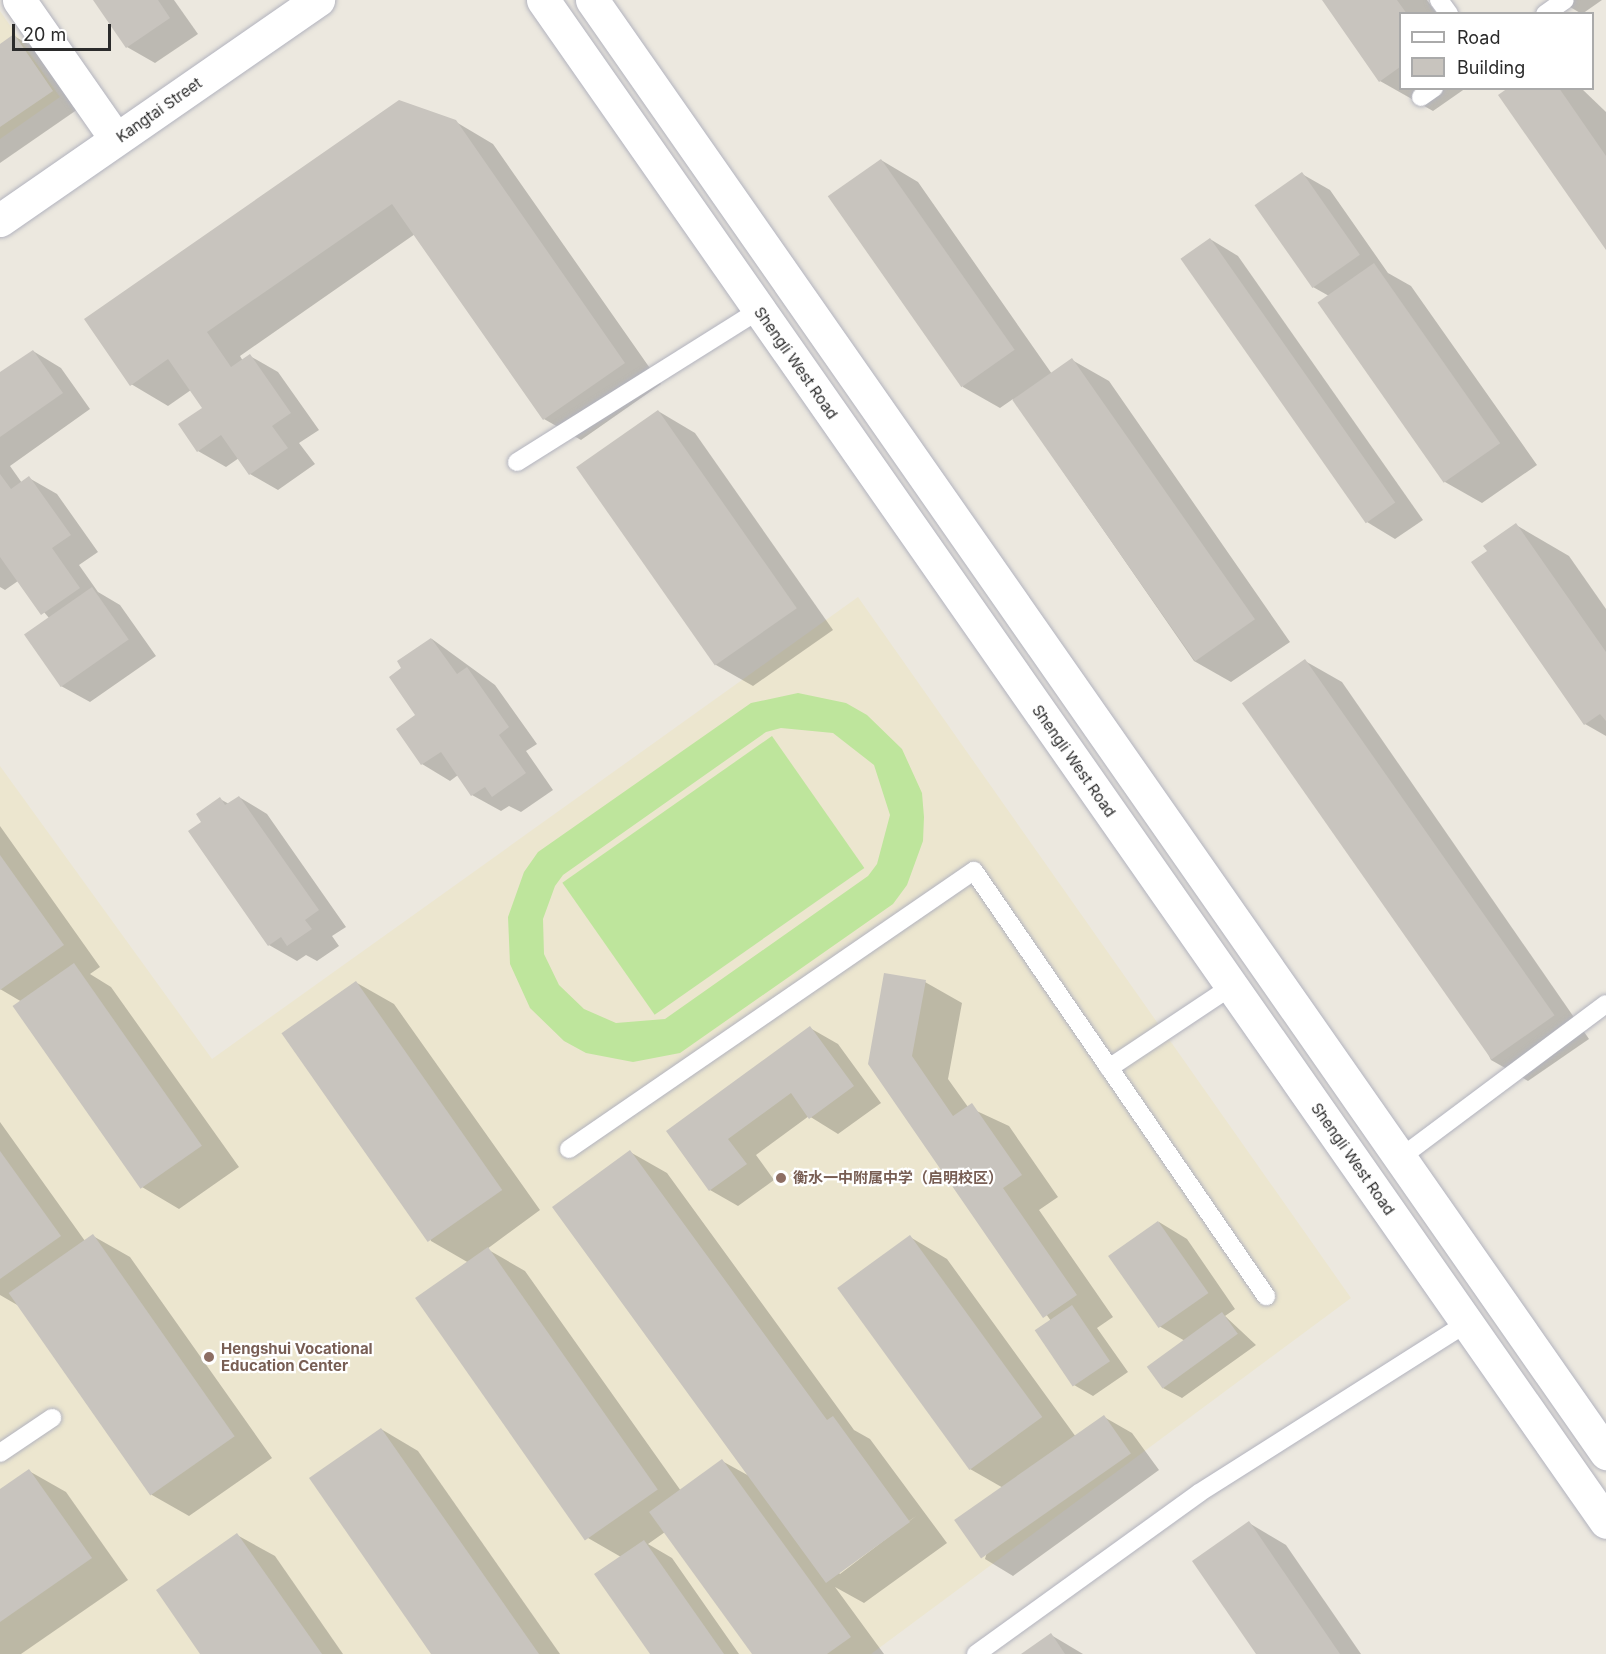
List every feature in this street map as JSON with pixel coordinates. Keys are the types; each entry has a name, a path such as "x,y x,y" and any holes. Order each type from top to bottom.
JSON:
{"main road":[{"path":"18,0 116,139"},
{"name":"Kangtai Street","path":"0,220 318,0"},
{"name":"Shengli West Road","path":"543,0 1606,1522"},
{"path":"592,0 1606,1453"}],"lane":[{"path":"1548,12 1565,0"},
{"path":"518,462 759,310"},
{"path":"569,1149 974,871 1266,1296"},
{"path":"1109,1068 1232,986"},
{"path":"1400,1158 1606,1004"},
{"path":"976,1654 1199,1492 1467,1323"},
{"path":"0,1454 52,1418"}],"shaded area":[{"path":"0,11 60,97 0,139"},
{"name":"衡水一中附属中学（启明校区）","path":"858,597 1351,1298 871,1654 0,1654 0,766 212,1059"}],"green space":[{"path":"798,693 846,703 867,715 902,749 922,793 924,817 923,841 907,885 893,904 680,1053 633,1062 586,1053 564,1041 530,1008 510,964 508,917 524,872 538,852 751,703","holes":["781,728 833,733 874,765 890,815 877,864 868,876 665,1019 616,1023 584,1009 559,985 544,954 543,919 555,886 563,875 766,732"]},
{"path":"772,736 864,868 655,1015 562,883"}],"building":[{"path":"93,0 158,0 170,18 126,48"},
{"path":"1322,0 1397,0 1406,12 1399,12 1399,68 1379,82"},
{"path":"14,34 53,91 0,127 0,44"},
{"path":"1505,90 1560,90 1606,156 1606,250 1498,95"},
{"path":"399,100 456,120 625,363 543,420 392,204 207,332 231,367 250,354 291,413 272,426 288,448 249,475 221,435 197,452 178,424 202,408 168,359 130,386 84,319"},
{"path":"881,159 1015,350 961,387 828,196"},
{"path":"1302,172 1360,255 1312,288 1254,205"},
{"path":"1210,238 1395,503 1366,523 1181,259"},
{"path":"1374,263 1500,443 1444,483 1317,303"},
{"path":"33,350 63,393 0,437 0,372"},
{"path":"1072,358 1255,619 1195,661 1012,400"},
{"path":"658,410 797,608 715,666 576,467"},
{"path":"0,474 11,489 29,476 71,535 52,548 80,588 41,615 0,557"},
{"path":"1516,523 1606,652 1606,721 1600,714 1584,725 1471,562 1487,551 1483,546"},
{"path":"92,587 129,639 61,687 24,635"},
{"path":"431,638 457,674 467,667 509,727 499,735 526,773 492,797 485,787 471,796 441,752 421,765 396,729 415,715 389,677 401,668 397,661"},
{"path":"1305,659 1555,1015 1491,1059 1242,703"},
{"path":"239,796 319,910 305,920 312,929 287,946 281,937 268,946 188,831 201,822 196,814 220,797 225,805"},
{"path":"0,855 64,945 0,990"},
{"path":"74,963 202,1146 140,1189 13,1006"},
{"path":"884,973 926,980 912,1056 953,1116 972,1103 1022,1175 1003,1188 1077,1295 1043,1318 868,1064"},
{"path":"356,981 502,1190 428,1242 281,1033"},
{"path":"810,1026 854,1086 809,1119 791,1093 728,1139 747,1164 709,1191 666,1131"},
{"path":"630,1150 827,1420 833,1416 910,1522 826,1583 552,1207"},
{"path":"0,1151 61,1236 0,1279"},
{"path":"1158,1221 1208,1293 1159,1328 1108,1256"},
{"path":"93,1234 235,1436 150,1495 9,1293"},
{"path":"910,1235 1042,1417 969,1470 837,1288"},
{"path":"488,1247 658,1489 585,1541 415,1298"},
{"path":"1072,1305 1110,1361 1073,1387 1035,1330"},
{"path":"1222,1312 1238,1334 1163,1389 1147,1367"},
{"path":"1104,1415 1131,1454 981,1558 954,1520"},
{"path":"381,1428 539,1654 431,1654 309,1478"},
{"path":"722,1459 851,1637 827,1654 752,1654 649,1512"},
{"path":"29,1469 92,1558 0,1622 0,1489"},
{"path":"1249,1521 1340,1654 1256,1654 1192,1561"},
{"path":"237,1533 322,1654 200,1654 156,1590"},
{"path":"644,1540 724,1654 650,1654 594,1574"},
{"path":"1051,1633 1065,1654 1021,1654"}],"place":[{"name":"衡水一中附属中学（启明校区）","path":"781,1178"},
{"name":"Hengshui Vocational Education Center","path":"209,1357"}]}
